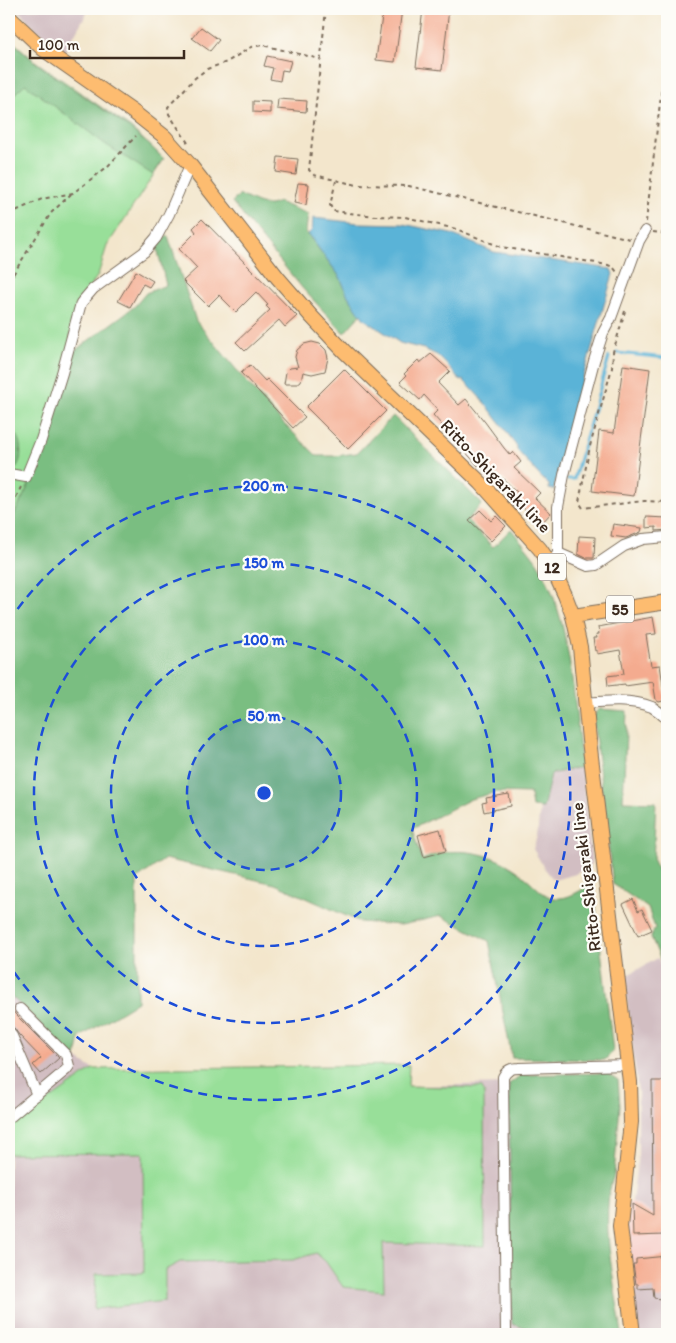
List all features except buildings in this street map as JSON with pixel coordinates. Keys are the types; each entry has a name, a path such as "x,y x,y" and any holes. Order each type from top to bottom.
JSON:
{"main road":[{"name":"Ritto-Shigaraki line","path":"9,17 43,49 136,114 165,137 190,165 244,236 311,316 344,351 481,483 540,549 555,559 573,616 580,647 628,1065 631,1122 620,1226 633,1334"},
{"name":"55","path":"573,616 667,602"}],"lane":[{"path":"9,474 26,477 41,440 81,303 93,289 144,252 156,238 169,214 190,165"},
{"path":"645,231 639,241 603,333 564,475 558,506 555,559 588,566 596,565 624,546 643,539 667,538"},
{"path":"586,703 625,701 653,708 667,719"},
{"path":"9,1118 69,1066 66,1055 20,1009"},
{"path":"9,1032 37,1095"},
{"path":"506,1334 503,1077 512,1068 628,1065"}],"path":[{"path":"326,9 309,170 314,175 358,185 409,186 639,241"},
{"path":"667,44 645,231 667,234"},
{"path":"192,150 169,114 168,107 195,78 251,47 262,45 320,59"},
{"path":"9,281 51,213 73,192 108,167 136,136"},
{"path":"336,180 330,205 333,211 368,216 405,218 456,229 501,247 608,265 617,271 617,278"},
{"path":"9,214 42,199 73,192"},
{"path":"625,312 613,352 612,368 590,446 578,502 582,508 644,501 667,502"},
{"path":"9,512 26,477"}],"shaded area":[{"path":"17,9 89,9 65,51 39,32"},
{"path":"582,767 592,864 576,874 554,880 533,849 537,836 540,808 543,808 551,774"},
{"path":"658,958 667,980 667,1222 632,1202 638,1155 638,1092 624,977"},
{"path":"9,994 76,1058 93,1069 409,1065 408,1086 509,1084 512,1324 547,1334 9,1334"},
{"path":"628,1202 632,1202 667,1222 667,1288 633,1291 626,1220"},
{"path":"667,1288 667,1334 643,1334 639,1331 633,1291"}],"green space":[{"path":"9,38 35,61 131,128 164,159 107,246 98,275 84,296 70,334 73,352 58,409 33,477 9,525"},
{"path":"9,38 50,73 134,132 164,159 153,175 105,144 25,84 9,99"},
{"path":"240,195 263,205 278,202 308,214 306,232 340,277 348,296 361,314 344,333 303,289 232,202"},
{"path":"168,236 196,321 282,422 317,456 357,453 393,416 482,504 467,520 493,547 511,529 540,566 553,594 566,642 582,767 551,774 543,808 532,807 530,793 497,792 471,799 412,829 422,860 441,853 459,851 490,857 518,871 543,893 554,898 569,896 593,883 613,1051 605,1060 512,1058 489,941 441,916 401,925 360,922 275,884 165,859 137,879 137,1002 80,1037 76,1058 9,994 9,525 33,477 73,352 135,306 146,293 166,285 156,243"},
{"path":"18,436 21,449 20,460 16,468 9,470 9,439"},
{"path":"600,709 627,711 623,801 656,802 653,861 667,889 667,975 651,937 655,928 648,908 613,884 593,718"},
{"path":"409,1065 408,1086 482,1088 484,1092 485,1246 383,1243 384,1291 343,1287 326,1262 316,1253 293,1260 180,1262 165,1270 165,1301 94,1309 96,1274 144,1273 143,1153 9,1154 9,1128 93,1069"},
{"path":"607,1073 618,1080 620,1106 614,1175 608,1211 608,1232 622,1334 547,1334 512,1324 509,1084 521,1075"}],"water":[{"path":"313,218 359,223 403,224 451,234 494,252 611,269 613,274 562,451 557,475 560,476 559,480 556,480 554,490 549,489 549,485 517,450 517,447 492,412 437,355 424,349 400,343 364,319 348,296 340,277 308,234 312,230"}],"waterway":[{"path":"617,353 667,358"},
{"path":"567,479 574,479 609,357"}]}
